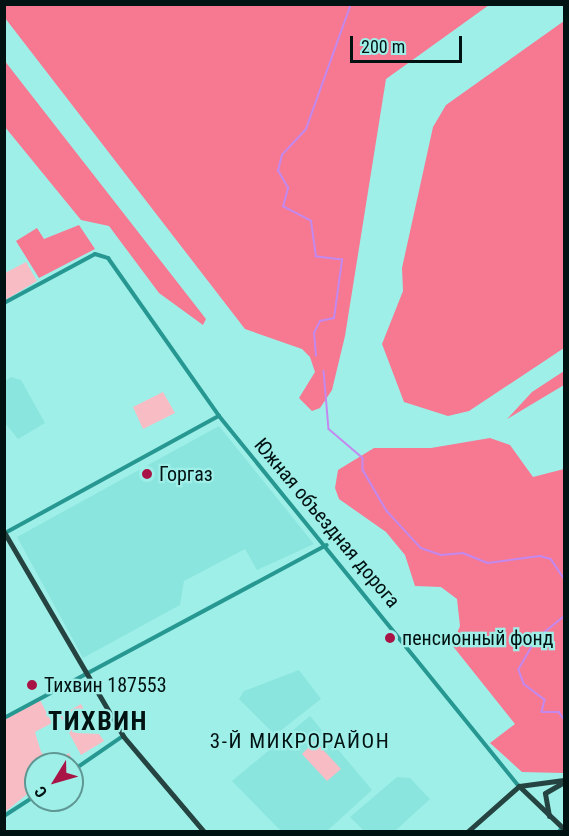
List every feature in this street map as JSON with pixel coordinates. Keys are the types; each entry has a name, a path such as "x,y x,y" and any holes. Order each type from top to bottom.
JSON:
{"main road":[{"path":"5,532 83,674 123,736 204,831"},
{"path":"467,831 519,786 564,781"},
{"path":"550,820 543,804 545,793 564,781"},
{"name":"Южная объездная дорога","path":"519,786 562,830"}],"street":[{"name":"Южная объездная дорога","path":"4,303 101,252 219,416 327,545 519,786"},
{"path":"5,532 219,416"},
{"path":"4,718 327,545"},
{"path":"84,763 123,736"},
{"path":"4,816 24,803"}],"shaded area":[{"path":"5,4 489,5 386,79 345,336 332,390 320,408 312,411 299,398 315,372 310,357 302,349 245,329 5,18"},
{"path":"564,21 564,348 469,411 448,416 404,402 382,344 403,291 402,268 433,127 446,105"},
{"path":"4,60 206,319 203,325 159,293 109,226 81,220 5,127"},
{"path":"79,225 95,249 39,278 16,241 37,228 44,239"},
{"path":"26,262 37,281 5,300 5,273"},
{"path":"564,371 564,385 507,419 532,392"},
{"path":"11,377 21,380 45,423 18,439 5,423 5,381"},
{"path":"163,392 175,413 143,429 133,407"},
{"path":"219,426 314,544 257,570 245,549 184,581 180,605 83,658 17,537"},
{"path":"490,438 510,445 533,477 564,469 564,773 522,772 490,743 515,724 452,645 460,626 457,599 441,587 415,586 405,555 386,532 339,499 335,488 338,470 374,448 431,448"},
{"path":"299,670 321,699 275,735 239,699 244,691"},
{"path":"40,700 52,723 35,732 41,752 24,752 24,797 5,812 4,720"},
{"path":"81,704 85,712 74,725 76,733 99,734 104,741 84,753 79,752 60,716"},
{"path":"310,716 372,790 327,831 281,831 232,781"},
{"path":"315,741 341,769 327,781 302,754"},
{"path":"397,777 410,778 430,799 395,831 364,831 350,817"}],"waterway":[{"path":"316,356 314,333 320,321 334,318 342,260 316,257 311,221 283,207 288,188 278,171 282,155 306,129 351,4"},
{"path":"324,371 329,429 363,458 363,470 387,511 421,548 441,555 463,553 488,563 540,556 551,559 564,578"},
{"path":"564,617 536,640 519,670 524,684 545,700 542,712 559,712 564,719"}],"place":[{"name":"Горгаз","path":"147,474"},
{"name":"пенсионный фонд","path":"390,638"},
{"name":"Тихвин 187553","path":"32,685"}],"district":[{"name":"ТИХВИН","path":"98,722"},
{"name":"3-Й МИКРОРАЙОН","path":"300,741"}]}
